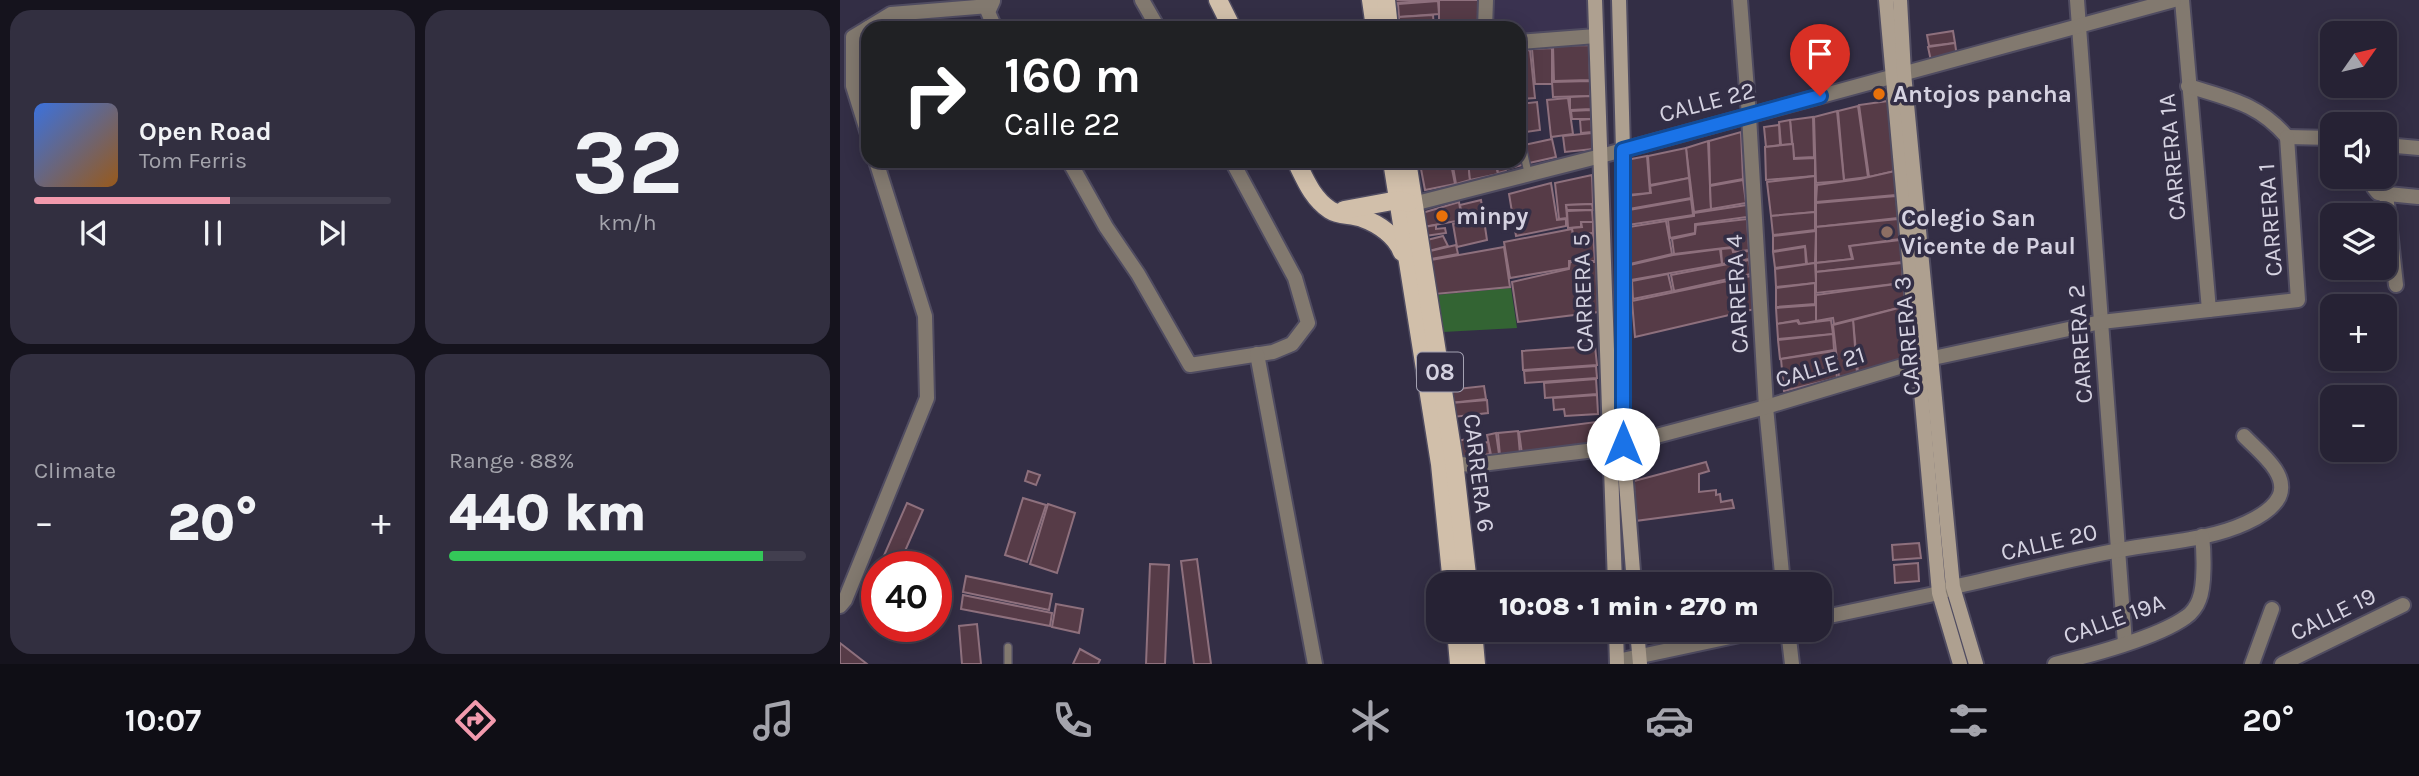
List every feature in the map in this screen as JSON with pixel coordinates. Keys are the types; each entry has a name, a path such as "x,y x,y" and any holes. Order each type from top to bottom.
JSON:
{"main road":[{"path":"1218,0 1228,21"},
{"path":"1371,0 1374,21"},
{"path":"1386,0 1389,21"},
{"path":"1299,168 1320,202 1333,212 1362,218 1390,234 1399,243 1409,269"},
{"name":"CARRERA 6","path":"1394,168 1405,202 1466,572"},
{"name":"CARRERA 6","path":"1407,168 1405,202 1409,269 1447,463 1452,572"},
{"name":"CALLE 22","path":"1333,212 1405,202"},
{"path":"1457,642 1459,664"},
{"path":"1474,642 1476,664"}],"street":[{"path":"1142,0 1154,21"},
{"path":"1485,21 1486,0"},
{"name":"CARRERA 5","path":"1595,0 1600,156 1617,446 1633,572"},
{"name":"CARRERA 5","path":"1615,572 1623,150 1619,0"},
{"name":"CARRERA 4","path":"1740,0 1766,407 1782,572"},
{"name":"CARRERA 3","path":"1886,0 1898,75 1910,190 1946,590 1960,664"},
{"name":"CARRERA 3","path":"1898,75 1899,0"},
{"name":"CARRERA 2","path":"2077,0 2124,643"},
{"name":"CALLE 22","path":"1405,202 1623,150 2174,0"},
{"name":"CARRERA 1A","path":"2182,0 2209,310"},
{"path":"992,3 988,12 992,21"},
{"path":"880,21 891,14 992,3"},
{"path":"861,32 853,37 853,86 861,112"},
{"path":"1526,41 1596,36"},
{"path":"2188,86 2246,104 2267,116 2287,137 2320,138"},
{"name":"CARRERA 1","path":"2287,137 2298,300"},
{"path":"2397,146 2419,148"},
{"path":"840,606 845,600 927,398 925,316 878,168"},
{"path":"1073,168 1106,227 1139,274 1191,365 1273,352 1292,344 1308,323 1294,278 1236,168"},
{"path":"2375,189 2386,194 2418,197"},
{"path":"2386,194 2396,285"},
{"name":"CALLE 21","path":"1447,463 1465,466 1617,446 1766,407 1925,360 2101,322 2298,300"},
{"path":"1257,354 1315,664"},
{"name":"CALLE 20","path":"1832,615 2118,550 2202,536 2244,524 2266,512 2280,496 2280,480 2273,465 2244,436"},
{"name":"CALLE 19A","path":"2055,664 2171,626 2190,615 2200,599 2204,552 2202,536"},
{"name":"CARRERA 3","path":"1946,590 1976,664"},
{"name":"CALLE 19","path":"2282,664 2403,605"},
{"path":"2252,664 2272,608"},
{"path":"1616,642 1617,662 1640,660 1714,642"},
{"path":"1638,642 1640,660"},
{"path":"1790,642 1793,664"}],"lane":[{"path":"1526,164 1527,168"},
{"path":"1008,648 1008,664"}],"shaded area":[{"path":"1492,0 1589,0 1590,31 1526,33 1526,21 1493,21"}],"green space":[{"path":"1511,288 1517,328 1443,332 1436,295"}],"building":[{"path":"1395,0 1438,0 1395,3"},
{"path":"1439,0 1478,0 1479,20 1439,20"},
{"path":"1438,1 1439,14 1399,17 1398,4"},
{"path":"1433,15 1433,21 1399,21 1399,17"},
{"path":"1953,31 1955,43 1929,46 1927,35"},
{"path":"1955,43 1957,57 1931,61 1928,47"},
{"path":"1589,45 1590,80 1554,81 1553,46"},
{"path":"1552,48 1552,84 1535,84 1532,49"},
{"path":"1526,50 1530,50 1535,98 1526,99"},
{"path":"1590,81 1590,96 1553,97 1552,82"},
{"path":"1591,96 1591,109 1570,110 1570,97"},
{"path":"1568,98 1573,134 1551,137 1547,100"},
{"path":"1888,101 1895,171 1869,177 1859,105"},
{"path":"1537,102 1540,130 1526,132 1526,103"},
{"path":"1858,106 1868,177 1844,180 1838,111"},
{"path":"1591,110 1591,119 1572,119 1571,111"},
{"path":"1837,111 1844,181 1816,183 1814,117"},
{"path":"1813,117 1814,157 1794,158 1790,120"},
{"path":"1591,119 1592,132 1581,133 1580,120"},
{"path":"1790,120 1792,144 1781,145 1779,122"},
{"path":"1779,125 1780,145 1766,147 1764,127"},
{"path":"1741,132 1743,179 1710,185 1709,141"},
{"path":"1592,133 1593,149 1565,152 1563,136"},
{"path":"1552,139 1556,157 1529,163 1526,145"},
{"path":"1708,141 1711,209 1694,212 1686,148"},
{"path":"1793,144 1794,159 1815,158 1815,176 1766,180 1765,147"},
{"path":"1686,148 1689,178 1650,185 1648,156"},
{"path":"1647,156 1650,193 1627,195 1626,160"},
{"path":"1452,168 1455,184 1425,190 1421,169"},
{"path":"1453,168 1469,168 1470,180 1456,184"},
{"path":"1469,168 1497,168 1498,174 1470,180"},
{"path":"1497,168 1505,168 1506,171 1498,173"},
{"path":"1895,171 1896,195 1816,202 1817,185"},
{"path":"1592,175 1593,204 1566,205 1567,218 1559,219 1555,183"},
{"path":"1815,176 1815,212 1771,216 1767,182"},
{"path":"1689,178 1691,198 1629,209 1627,196 1651,193 1650,186"},
{"path":"1743,180 1746,203 1711,209 1710,186"},
{"path":"1551,183 1557,220 1566,219 1566,226 1516,236 1509,194"},
{"path":"1896,196 1898,218 1816,227 1816,203"},
{"path":"1691,199 1693,215 1628,225 1629,210"},
{"path":"1481,200 1487,240 1457,247 1453,224 1463,221 1460,205"},
{"name":"minpy","path":"1459,202 1462,220 1423,227 1422,213"},
{"path":"1592,204 1593,210 1567,210 1566,205"},
{"path":"1747,205 1747,217 1695,224 1695,233 1670,238 1668,220"},
{"path":"1592,210 1593,222 1581,222 1581,227 1568,228 1567,211"},
{"path":"1815,212 1815,230 1773,235 1771,216"},
{"path":"1747,219 1749,250 1734,252 1732,247 1674,254 1672,239 1695,234 1696,225"},
{"path":"1898,219 1900,239 1849,246 1852,259 1816,263 1816,227"},
{"path":"1666,221 1672,254 1630,264 1629,227"},
{"path":"1581,222 1593,222 1593,233 1573,237 1572,228 1582,227"},
{"path":"1436,225 1436,229 1445,228 1446,233 1425,236 1424,227"},
{"path":"1572,229 1573,237 1593,233 1595,261 1569,261 1569,268 1510,278 1504,242"},
{"path":"1816,231 1815,263 1807,264 1805,246 1773,251 1773,236"},
{"path":"1443,236 1448,246 1429,251 1427,240"},
{"path":"1900,240 1902,262 1816,272 1816,263 1853,259 1850,246"},
{"path":"1456,245 1458,254 1431,259 1430,251"},
{"path":"1504,247 1510,287 1435,294 1431,260"},
{"path":"1805,247 1806,264 1775,268 1773,252"},
{"path":"1732,248 1733,252 1749,251 1749,259 1722,264 1721,249"},
{"path":"1720,249 1722,264 1631,280 1630,265 1673,255"},
{"path":"1749,260 1751,274 1674,291 1671,275"},
{"path":"1570,262 1596,262 1598,312 1518,322 1512,282 1569,269"},
{"path":"1815,263 1816,283 1776,287 1775,269"},
{"path":"1902,263 1903,283 1816,293 1816,272"},
{"path":"1668,274 1672,291 1633,299 1632,281"},
{"path":"1751,276 1755,309 1635,337 1632,301"},
{"path":"1815,283 1815,304 1776,307 1776,288"},
{"path":"1903,283 1906,306 1834,324 1833,318 1816,321 1816,295"},
{"path":"1816,305 1816,321 1800,324 1798,320 1777,324 1776,308"},
{"path":"1906,306 1912,361 1858,373 1853,320"},
{"path":"1831,320 1833,334 1778,339 1777,324"},
{"path":"1853,320 1857,373 1839,377 1833,325"},
{"path":"1833,334 1834,350 1780,359 1778,340"},
{"path":"1595,346 1597,365 1523,370 1522,351"},
{"path":"1834,351 1837,378 1784,391 1781,359"},
{"path":"1596,366 1597,378 1525,383 1524,371"},
{"path":"1596,379 1597,394 1545,398 1544,383"},
{"path":"1484,386 1486,399 1450,403 1449,390"},
{"path":"1597,395 1598,414 1565,416 1564,409 1554,410 1553,398"},
{"path":"1487,400 1488,413 1453,417 1451,403"},
{"path":"1596,422 1599,444 1522,454 1519,432"},
{"path":"1518,431 1520,454 1500,456 1498,433"},
{"path":"1496,433 1499,454 1491,455 1487,435"},
{"path":"1474,438 1475,445 1488,442 1490,454 1459,459 1456,441"},
{"path":"1706,462 1709,471 1699,474 1699,492 1716,490 1716,495 1720,494 1721,502 1732,500 1734,508 1635,521 1634,481"},
{"path":"1028,471 1040,475 1036,485 1025,481"},
{"path":"1023,498 1046,505 1027,562 1005,555"},
{"path":"907,503 923,510 905,551 886,551"},
{"path":"1048,504 1075,513 1057,573 1030,564"},
{"path":"1919,543 1921,558 1893,560 1892,545"},
{"path":"1197,559 1211,664 1194,664 1181,561"},
{"path":"1918,563 1919,581 1895,583 1894,565"},
{"path":"1150,564 1169,565 1165,664 1146,664"},
{"path":"966,576 1052,594 1049,610 963,592"},
{"path":"963,595 1052,613 1050,626 961,609"},
{"path":"1056,604 1083,609 1079,633 1052,627"},
{"path":"977,624 981,664 962,664 959,626"},
{"path":"840,643 867,664 840,664"},
{"path":"1080,649 1100,660 1098,664 1073,664"}],"place":[{"name":"Antojos pancha","path":"1879,94"},
{"name":"minpy","path":"1442,216"},
{"name":"Colegio San Vicente de Paul","path":"1887,232"}],"route":[{"path":"1623,444 1623,150 1820,96"}]}
